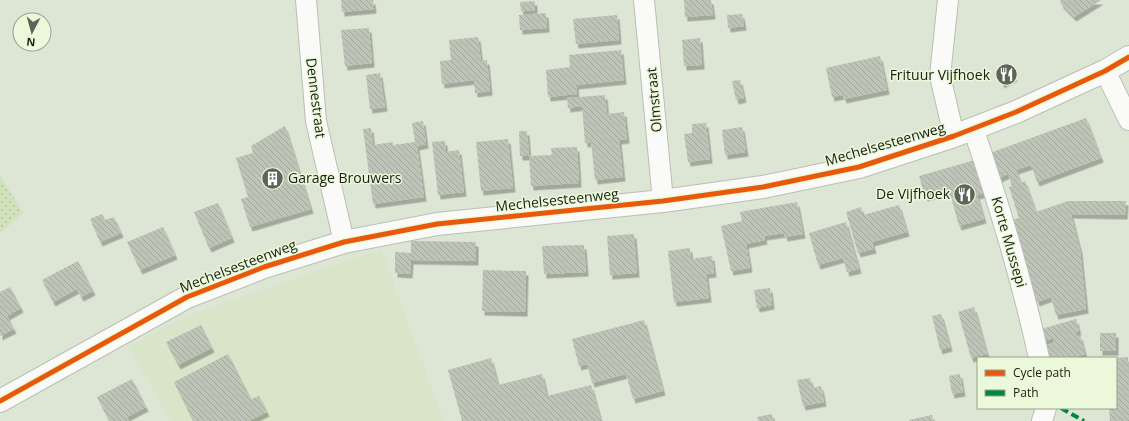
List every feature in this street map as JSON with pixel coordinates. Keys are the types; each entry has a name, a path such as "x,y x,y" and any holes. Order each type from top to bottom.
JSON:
{"main road":[{"name":"Mechelsesteenweg","path":"0,401 187,297 264,267 344,242 438,224 663,201 763,187 859,167 964,132 1016,112 1105,71 1129,57"}],"street":[{"name":"Dennestraat","path":"306,0 316,121 344,242"},
{"name":"Olmstraat","path":"644,0 663,201"},
{"name":"Korte Mussepi","path":"948,0 940,76 1004,220 1029,312 1039,357"},
{"path":"1105,71 1129,120"},
{"path":"1042,421 1046,409"}],"shaded area":[{"path":"0,176 23,212 0,234"},
{"path":"381,249 444,421 171,421 128,347 191,315"}],"building":[{"path":"341,0 373,0 374,9 342,12"},
{"path":"684,0 711,0 713,15 685,17"},
{"path":"1060,0 1101,0 1074,17 1061,4"},
{"path":"535,1 535,10 521,11 520,2"},
{"path":"546,13 547,28 520,30 519,15"},
{"path":"742,14 744,26 728,28 727,15"},
{"path":"617,15 619,40 576,44 573,19"},
{"path":"369,28 372,63 345,66 341,30"},
{"path":"478,37 481,61 487,60 490,91 475,93 474,80 442,84 440,61 451,60 449,40"},
{"path":"700,38 702,65 684,66 682,40"},
{"path":"621,50 624,80 576,85 577,94 548,97 546,70 570,67 569,55"},
{"path":"880,56 887,90 844,99 843,95 832,97 826,68"},
{"name":"Frituur Vijfhoek","path":"1009,67 1015,77 1002,84 997,73"},
{"path":"380,73 385,107 370,109 366,75"},
{"path":"740,80 744,98 736,100 732,81"},
{"path":"605,95 607,114 624,112 627,139 619,140 623,177 595,180 591,142 585,143 582,106 568,108 567,98"},
{"path":"1086,118 1101,158 1037,182 1031,165 1016,170 1021,183 1025,181 1036,212 1068,201 1126,201 1125,215 1071,214 1080,250 1086,309 1056,315 1051,297 1037,302 1012,220 1019,218 1009,187 1012,186 1008,174 999,178 990,153"},
{"path":"423,121 426,144 417,146 424,197 373,204 363,129 371,128 373,145 393,142 393,145 415,142 412,123"},
{"path":"706,123 710,159 688,162 684,134 692,133 692,124"},
{"name":"Garage Brouwers","path":"285,126 311,209 250,227 241,199 248,197 236,158 253,153 251,146"},
{"path":"742,127 746,152 725,155 722,130"},
{"path":"519,131 527,131 529,156 520,156"},
{"path":"508,139 513,188 481,191 476,142"},
{"path":"445,141 446,152 459,150 464,192 438,195 432,142"},
{"path":"577,147 579,183 531,186 529,156 552,155 551,148"},
{"name":"De Vijfhoek","path":"975,160 985,193 977,195 984,219 959,226 949,190 925,197 919,176"},
{"path":"797,202 803,234 785,237 784,233 764,236 765,240 746,244 750,268 731,271 721,226 742,221 740,212"},
{"path":"218,203 232,238 209,248 194,212"},
{"path":"899,205 907,232 872,242 874,249 858,253 846,212 861,207 863,215"},
{"path":"102,214 105,220 114,217 121,233 100,242 90,219"},
{"path":"846,222 859,269 847,272 843,258 818,265 809,233"},
{"path":"163,227 175,255 140,270 127,242"},
{"path":"634,234 637,273 610,275 607,236"},
{"path":"411,241 476,242 476,261 411,260 410,274 395,273 395,252 411,253"},
{"path":"584,245 586,272 544,274 542,246"},
{"path":"690,248 691,259 712,256 714,273 706,274 709,298 674,302 668,251"},
{"path":"78,261 93,291 81,297 77,289 53,302 42,280"},
{"path":"483,270 526,271 525,312 482,311"},
{"path":"10,287 21,308 7,316 14,329 0,336 0,292"},
{"path":"770,288 772,305 757,308 754,290"},
{"path":"974,307 987,354 971,358 958,312"},
{"path":"941,314 950,347 940,350 932,316"},
{"path":"1076,319 1079,331 1075,332 1077,337 1080,335 1085,354 1074,357 1046,357 1043,346 1054,343 1053,338 1042,342 1038,330"},
{"path":"644,320 663,391 633,399 626,374 592,383 587,364 579,366 572,339"},
{"path":"201,325 212,348 178,365 166,342"},
{"path":"1100,333 1116,333 1116,351 1100,351"},
{"path":"228,354 251,399 259,396 267,412 249,421 193,421 174,382"},
{"path":"1128,357 1129,421 1110,421 1109,409 1117,409 1117,358"},
{"path":"491,358 498,385 542,374 547,396 591,385 601,421 462,421 448,370"},
{"path":"960,374 963,392 952,394 949,376"},
{"path":"810,378 812,388 821,386 824,402 803,406 797,380"},
{"path":"132,379 146,407 127,417 129,421 109,421 97,397"},
{"path":"772,414 773,421 758,421 757,417"},
{"path":"932,415 933,421 909,421 909,420"}],"marked path":[{"path":"1063,409 1084,421"}],"cycle path":[{"path":"0,401 187,297 264,267 344,242 437,224 663,201 763,187 859,167 954,136 1016,112 1105,71 1129,57"}],"place":[{"name":"Frituur Vijfhoek","path":"1006,75"},
{"name":"Garage Brouwers","path":"272,178"},
{"name":"De Vijfhoek","path":"965,194"}]}
